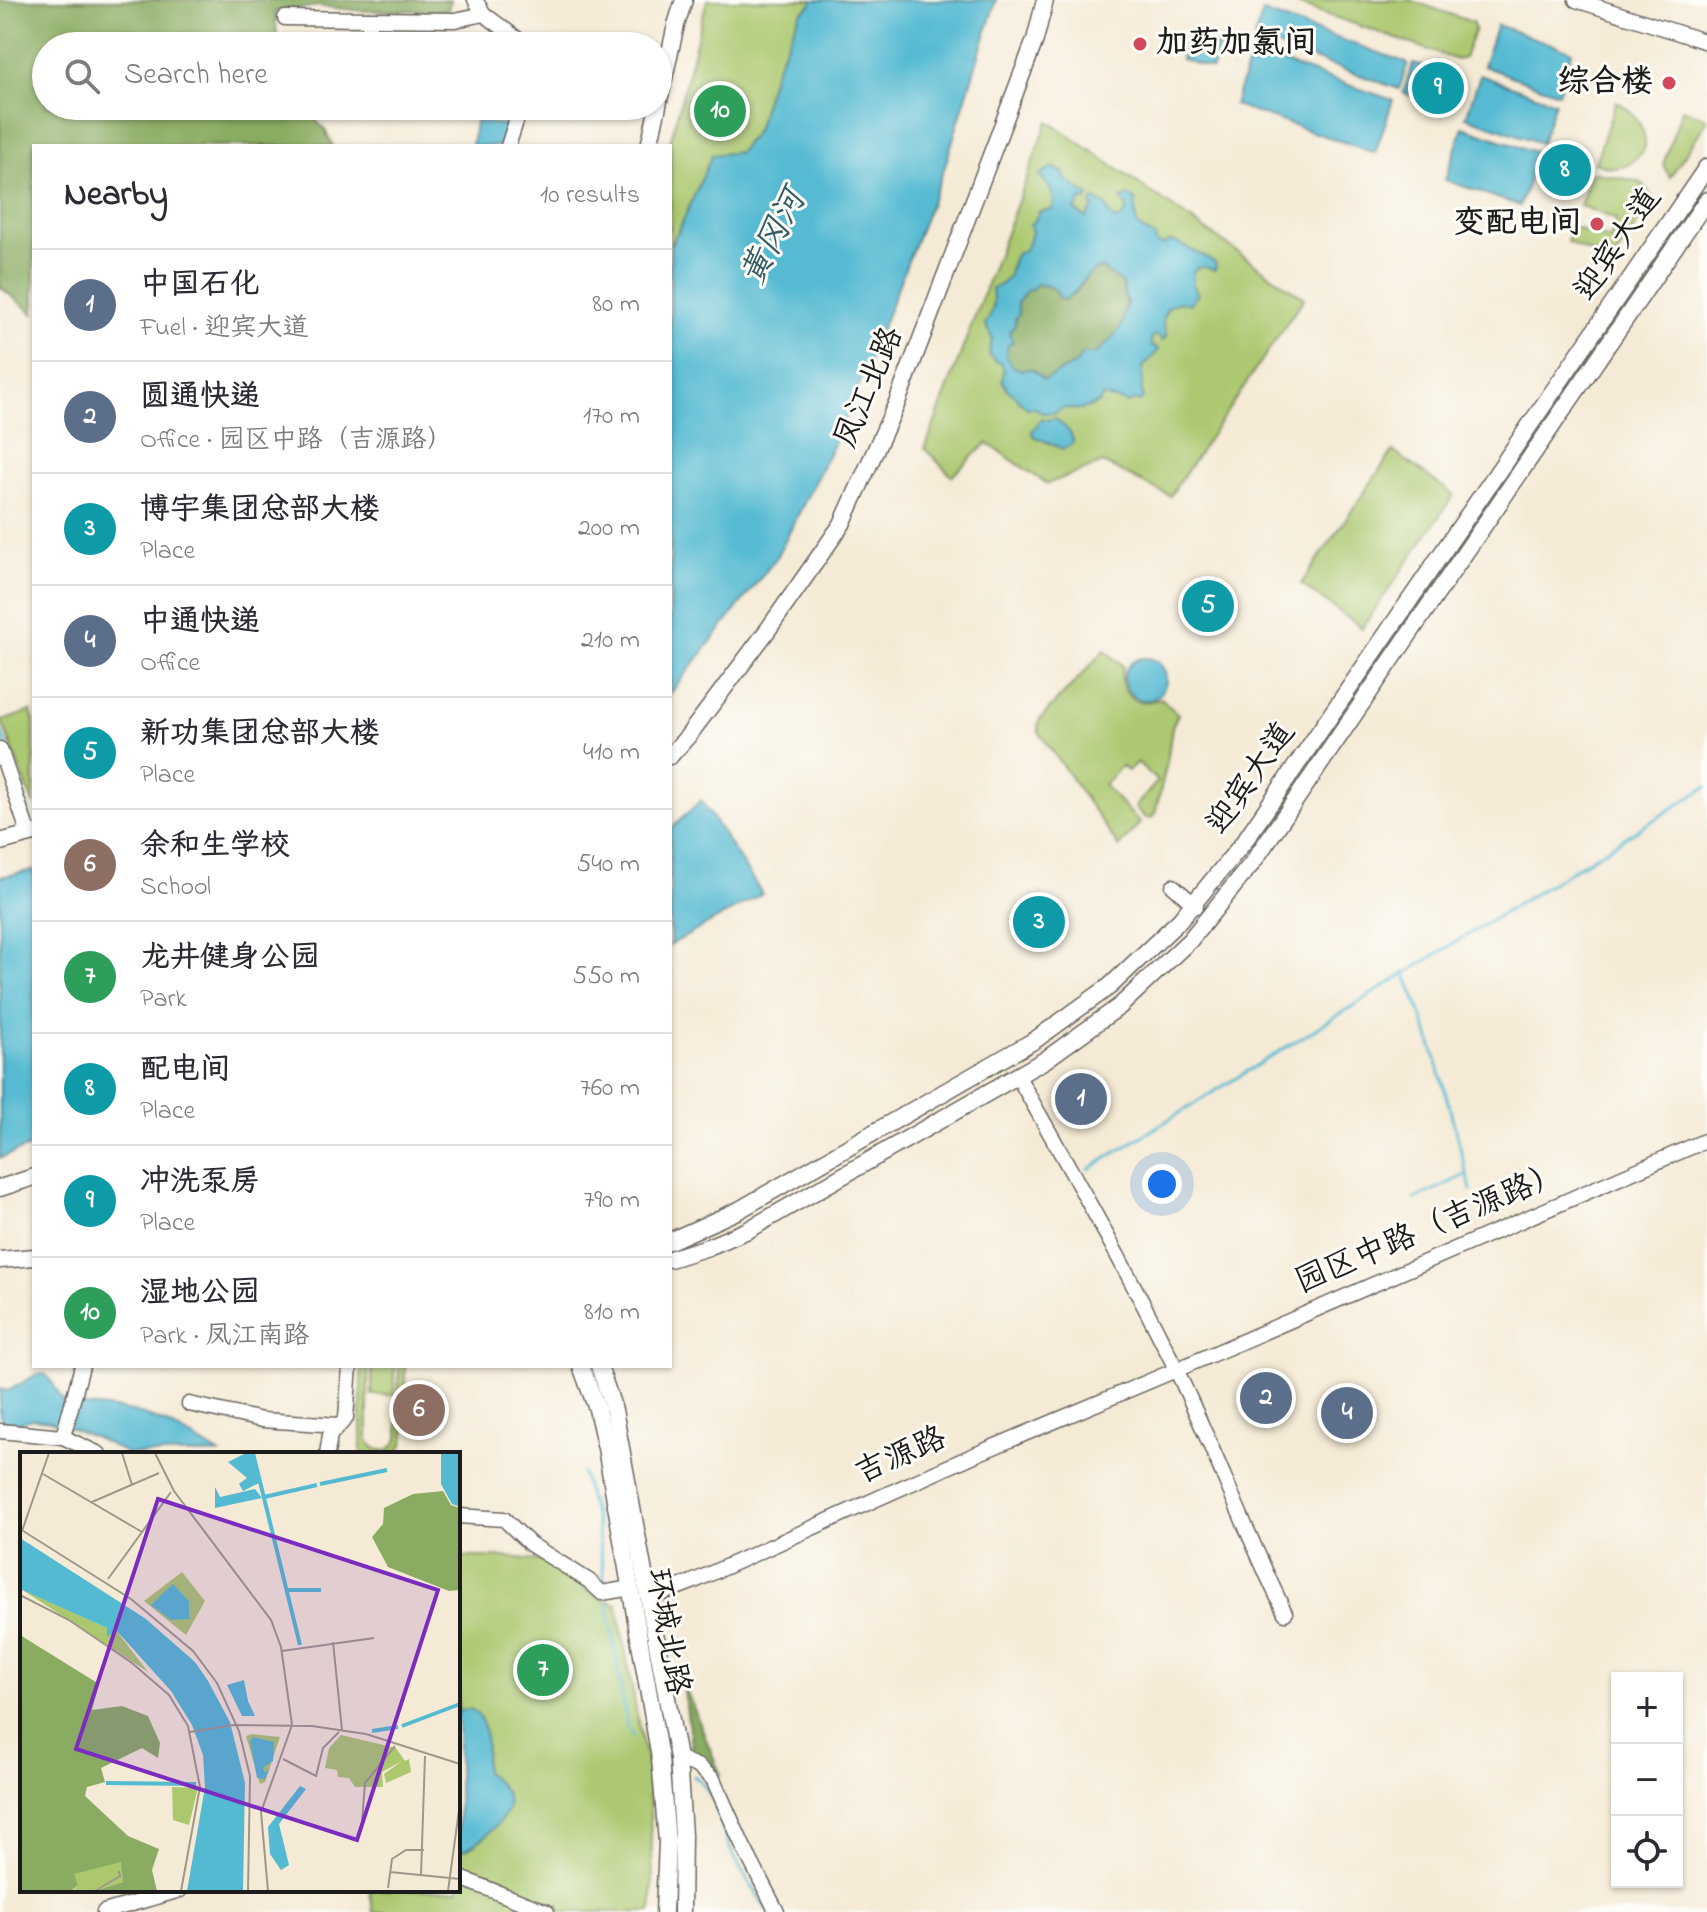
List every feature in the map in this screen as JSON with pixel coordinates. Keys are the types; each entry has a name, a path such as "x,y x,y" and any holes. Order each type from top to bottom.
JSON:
{"main road":[{"path":"672,43 684,0"},
{"name":"凤江北路","path":"672,754 767,631 842,524 896,405 1035,40 1045,0"},
{"path":"649,144 655,120"},
{"name":"迎宾大道","path":"672,1240 739,1210 1035,1040 1110,986 1180,920 1237,850 1707,167"},
{"name":"迎宾大道","path":"672,1258 748,1230 1045,1060 1120,1006 1190,940 1253,862 1707,200"},
{"path":"1501,467 1516,478"},
{"path":"0,842 32,834"},
{"path":"1237,850 1253,862"},
{"path":"1153,946 1167,961"},
{"path":"1071,1015 1083,1032"},
{"path":"969,1078 980,1096"},
{"path":"0,1188 32,1178"},
{"path":"0,1260 32,1257"},
{"name":"环城北路","path":"582,1368 597,1409 643,1590 667,1842 664,1912"},
{"name":"环城北路","path":"600,1368 614,1410 643,1590 678,1758 683,1835 682,1912"}],"street":[{"path":"475,0 484,14 508,32"},
{"path":"1576,0 1707,42"},
{"path":"285,18 458,20 484,14"},
{"path":"369,19 369,32"},
{"path":"509,144 516,120"},
{"path":"0,749 32,834"},
{"path":"1173,886 1196,906"},
{"path":"1017,1075 1081,1187 1176,1370 1285,1613"},
{"name":"园区中路（吉源路）","path":"1176,1370 1707,1140"},
{"path":"64,1432 81,1368"},
{"path":"327,1452 330,1435 346,1418 350,1368"},
{"name":"吉源路","path":"643,1590 692,1582 1006,1441 1176,1370"},
{"path":"189,1404 262,1420 339,1425"},
{"path":"0,1431 64,1432 96,1452"},
{"path":"460,1516 504,1519 530,1544 589,1581 602,1593 643,1590"},
{"path":"678,1758 699,1767 713,1779 777,1912"},
{"path":"460,1878 547,1912"},
{"path":"104,1912 124,1909 174,1892"}],"green space":[{"path":"0,0 451,0 448,10 363,11 318,6 275,12 277,32 32,32 32,120 316,120 332,144 32,144 32,312 0,287"},
{"path":"707,0 812,0 812,4 801,13 784,50 756,131 672,242 672,144 670,144"},
{"path":"1286,0 1410,0 1472,22 1475,29 1464,58 1457,60"},
{"path":"1616,101 1637,120 1645,140 1645,147 1634,160 1617,168 1595,163"},
{"path":"1682,109 1707,118 1707,121 1670,177 1663,165"},
{"path":"1048,121 1304,298 1170,496 1103,463 1047,484 987,443 952,476 925,449"},
{"path":"1592,172 1640,182 1653,200 1612,262 1567,242 1572,227 1610,239 1616,219 1580,206"},
{"path":"1101,268 1122,283 1125,316 1116,336 1088,359 1044,380 1012,367 1006,356 1009,332 1015,325 1017,303 1027,290 1037,284 1073,295 1089,273"},
{"path":"1393,451 1454,495 1362,628 1301,584"},
{"path":"1105,650 1123,666 1123,684 1130,697 1143,702 1161,698 1178,714 1172,727 1155,814 1151,818 1145,818 1135,807 1158,781 1137,762 1128,771 1121,766 1104,785 1140,823 1119,847 1039,732 1038,726 1040,719"},
{"path":"31,711 32,801 2,721"},
{"path":"361,1368 368,1368 368,1440 379,1450 388,1450 398,1439 399,1368 405,1368 405,1436 402,1447 397,1452 361,1452"},
{"path":"372,1368 395,1368 394,1395 372,1395"},
{"path":"460,1557 506,1557 543,1562 590,1593 617,1604 648,1766 653,1880 651,1912 373,1912 370,1892 460,1892"},
{"path":"683,1682 721,1776 692,1752"}],"water":[{"name":"黄冈河","path":"812,0 996,0 944,169 845,421 777,557 672,691 672,242 712,155 739,152 756,131 784,50 801,13 812,4"},
{"path":"1263,12 1408,63 1399,89 1254,38"},
{"path":"1497,25 1572,51 1558,93 1483,66"},
{"path":"1187,36 1219,46 1212,69 1181,59"},
{"path":"1252,52 1393,100 1375,153 1234,105"},
{"path":"1413,63 1433,70 1423,100 1403,93"},
{"path":"1480,75 1555,102 1541,143 1466,117"},
{"path":"475,121 508,125 501,144 472,144"},
{"path":"1463,127 1538,153 1520,206 1445,180"},
{"path":"1053,167 1064,173 1065,179 1089,196 1086,201 1082,199 1075,210 1086,218 1094,207 1091,204 1094,199 1107,206 1111,217 1117,220 1127,209 1121,199 1129,196 1135,199 1137,222 1141,229 1155,237 1157,244 1176,242 1216,265 1215,270 1204,267 1193,271 1193,285 1198,294 1189,304 1174,304 1167,309 1163,323 1166,337 1162,341 1158,335 1151,339 1152,347 1159,350 1143,367 1143,399 1140,402 1127,403 1103,396 1099,403 1085,408 1042,413 1035,408 1027,408 1007,389 1002,380 1004,371 1001,363 989,355 992,338 985,324 993,308 992,289 1007,279 1014,258 1025,250 1032,233 1030,224 1039,212 1053,209 1051,190 1039,175","holes":["1101,268 1122,283 1127,303 1122,326 1095,354 1082,354 1076,364 1044,380 1032,369 1022,370 1012,366 1006,356 1008,345 1013,342 1009,332 1019,315 1017,303 1027,290 1037,284 1049,286 1064,300 1090,274"]},
{"path":"1041,418 1055,418 1069,432 1073,443 1063,449 1033,436 1032,431"},
{"path":"1145,658 1160,664 1166,679 1160,694 1145,700 1130,694 1124,679 1130,664"},
{"path":"701,800 762,894 672,944 672,828"},
{"path":"32,870 32,1146 0,1158 0,877"},
{"path":"37,1374 45,1374 66,1403 142,1414 178,1429 216,1452 124,1452 50,1421 33,1419 6,1424 0,1416 0,1389 8,1391"},
{"path":"471,1709 482,1722 486,1746 485,1772 504,1791 508,1809 486,1835 472,1846 460,1850 460,1710"}],"waterway":[{"path":"0,728 7,747"},
{"path":"9,755 30,814"},
{"path":"1089,1169 1707,787"},
{"path":"1405,973 1434,1054 1471,1190"},
{"path":"1415,1199 1466,1175"},
{"path":"582,1473 596,1521 605,1584"},
{"path":"607,1601 627,1727 633,1736"},
{"path":"694,1776 708,1792 732,1853 768,1912"}],"place":[{"name":"加药加氯间","path":"1140,44"},
{"name":"综合楼","path":"1669,83"},
{"name":"冲洗泵房","path":"1438,88"},
{"name":"湿地公园","path":"720,111"},
{"name":"配电间","path":"1565,170"},
{"name":"变配电间","path":"1597,224"},
{"name":"新功集团总部大楼","path":"1208,606"},
{"name":"博宇集团总部大楼","path":"1039,922"},
{"name":"中国石化","path":"1081,1099"},
{"name":"圆通快递","path":"1266,1398"},
{"name":"余和生学校","path":"419,1410"},
{"name":"中通快递","path":"1347,1413"},
{"name":"龙井健身公园","path":"543,1670"}]}
